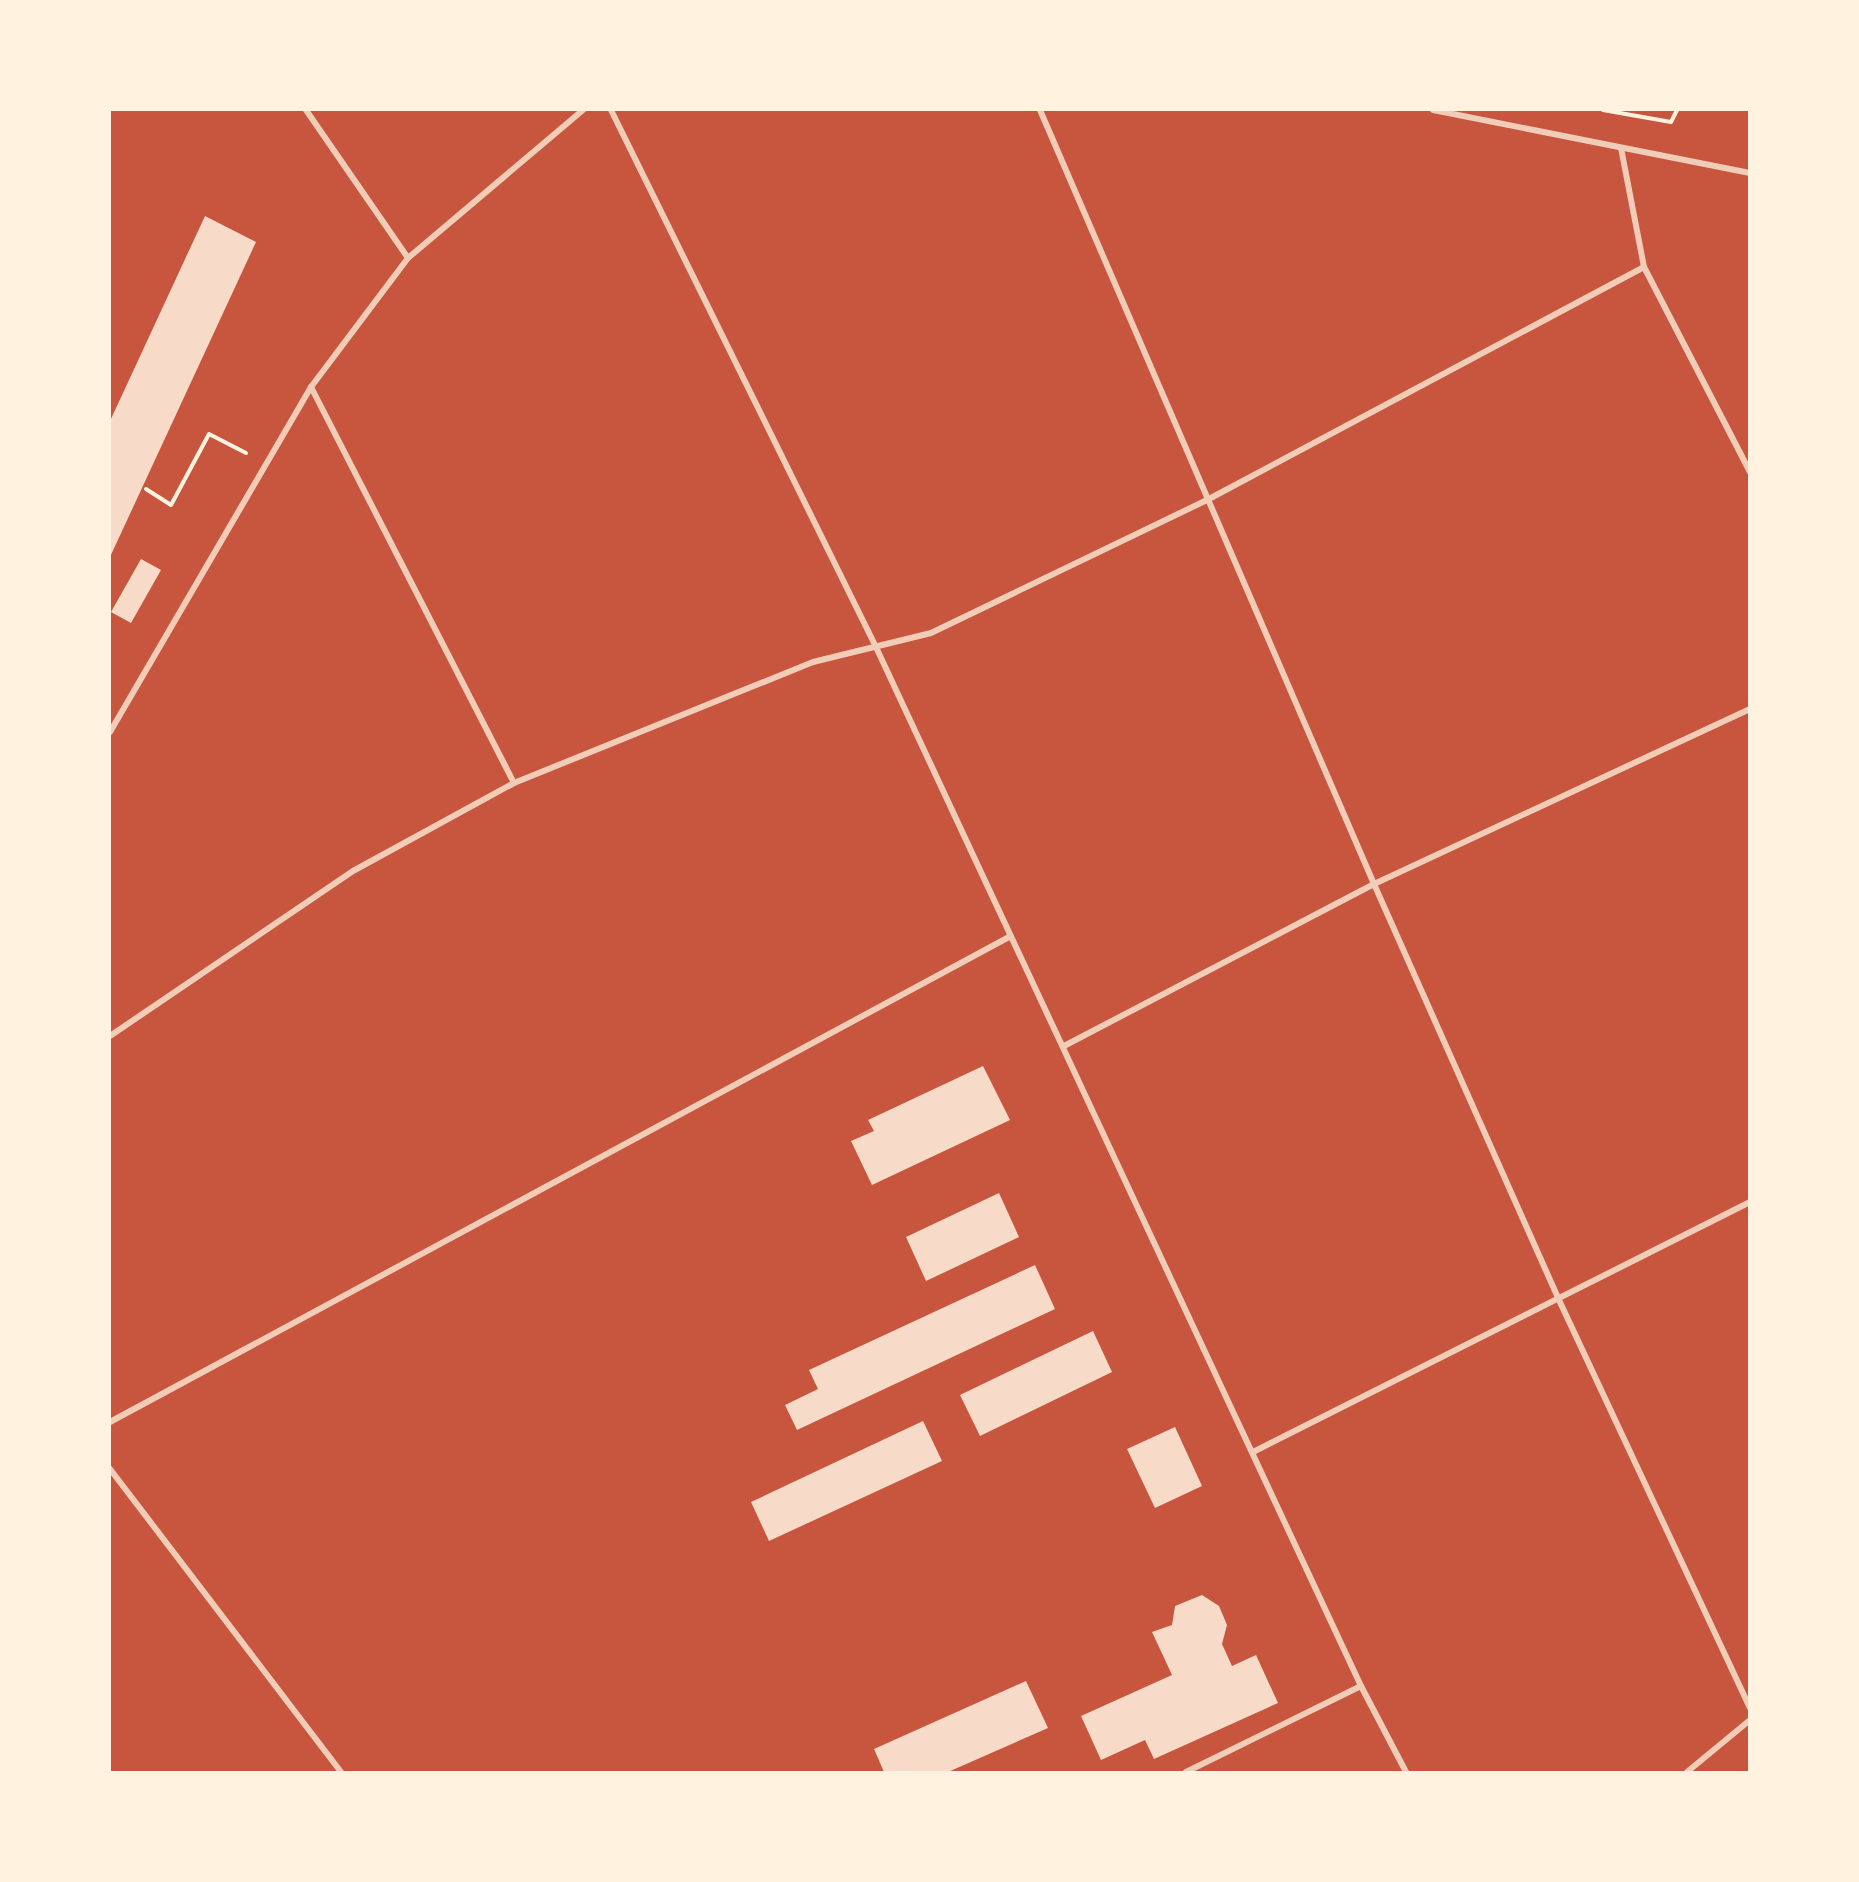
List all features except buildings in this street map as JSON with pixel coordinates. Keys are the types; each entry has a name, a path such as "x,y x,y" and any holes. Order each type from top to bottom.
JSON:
{"street":[{"path":"306,110 408,258"},
{"path":"110,732 311,387 408,258 584,110"},
{"path":"611,110 875,645 1009,937 1064,1046 1361,1686 1406,1773"},
{"path":"1040,110 1374,884 1559,1300 1749,1708"},
{"path":"1433,110 1749,173"},
{"path":"1621,148 1644,267 1749,472"},
{"path":"110,1036 353,872 514,783 813,662 931,633 1207,500 1644,267"},
{"path":"311,387 514,783"},
{"path":"1064,1046 1374,884 1749,709"},
{"path":"110,1422 1009,937"},
{"path":"1253,1452 1559,1300 1749,1202"},
{"path":"110,1469 341,1773"},
{"path":"1186,1773 1361,1686"},
{"path":"1687,1773 1749,1720"}],"path":[{"path":"1603,110 1671,122 1677,110"},
{"path":"146,489 171,505 209,434 266,462"}]}
